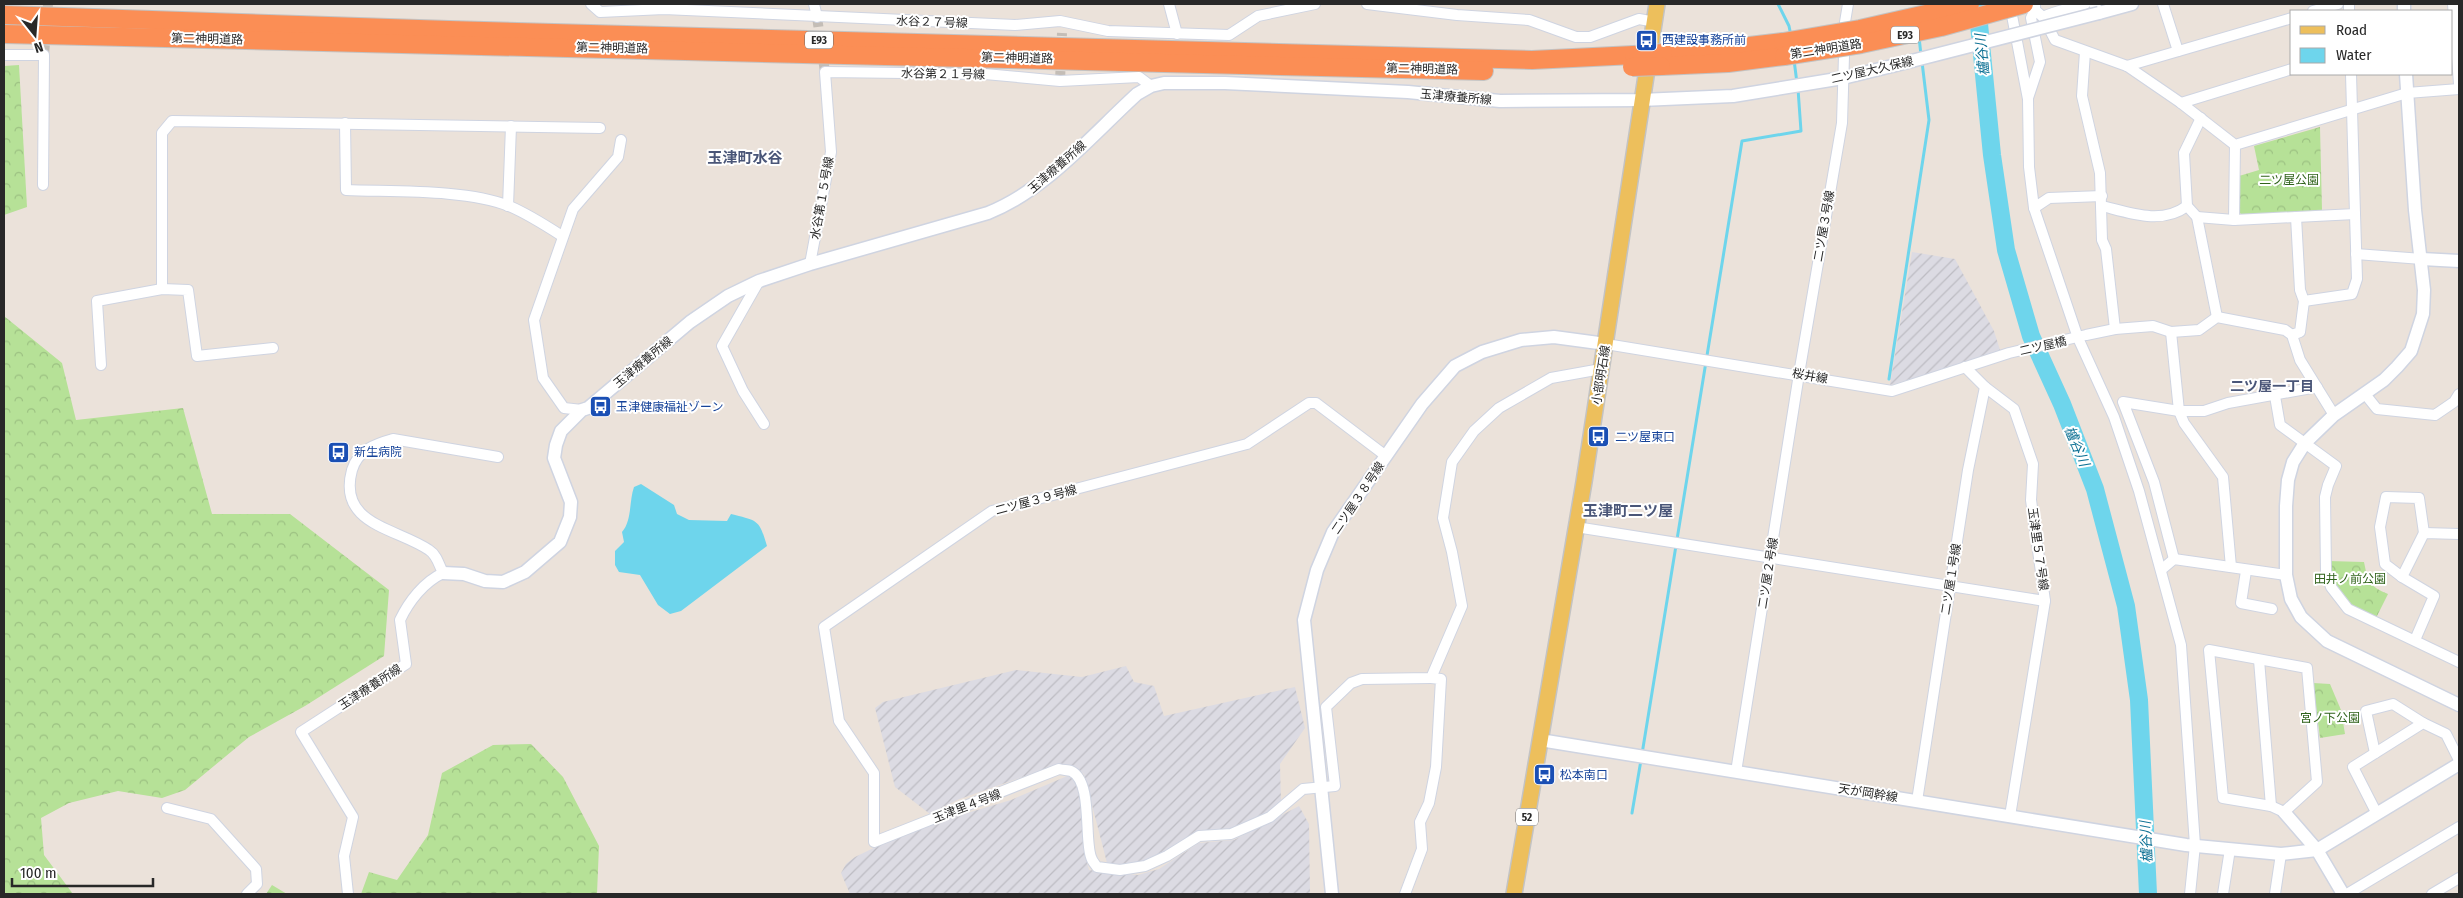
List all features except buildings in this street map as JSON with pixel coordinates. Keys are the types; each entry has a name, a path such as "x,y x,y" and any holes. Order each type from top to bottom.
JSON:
{"highway":[{"name":"第二神明道路","path":"1783,49 1970,4"},
{"name":"第二神明道路","path":"4,35 1533,72 1662,59 1724,49 1783,49 1861,44 2032,9"},
{"name":"第二神明道路","path":"4,14 459,31 1532,60 1633,61"}],"main road":[{"name":"小部明石線","path":"1514,894 1606,344 1641,100 1657,4"}],"street":[{"name":"水谷２７号線","path":"591,4 600,12 664,8 817,18 1015,25 1060,21"},
{"path":"814,4 817,18"},
{"path":"1169,4 1177,34"},
{"path":"1062,33 1060,21 1108,32 1229,36 1258,16 1315,4"},
{"path":"1367,4 1389,5 1457,15 1529,20 1576,37 1590,37 1639,19 1655,22"},
{"path":"1457,15 1459,4"},
{"name":"二ツ屋３号線","path":"1799,374 1842,123 1845,22 1848,4"},
{"path":"2010,4 2028,99 2030,167 2034,208 2074,338 2114,416 2161,570 2181,645 2190,845 2190,894"},
{"path":"2032,9 2056,11 2085,4"},
{"name":"二ツ屋大久保線","path":"1641,100 1733,96 1843,78 1892,66 2096,8 2132,4"},
{"path":"2163,4 2178,51"},
{"path":"2317,10 2338,4"},
{"path":"2453,4 2457,30 2459,84"},
{"path":"2028,99 2040,62 2032,9"},
{"path":"2032,9 2055,40 2127,66 2181,103 2235,145"},
{"path":"2127,66 2290,19"},
{"path":"2085,52 2082,96 2100,173 2102,240 2106,249 2116,329"},
{"path":"4,55 44,55 43,185"},
{"path":"2181,103 2290,70"},
{"name":"水谷第２１号線","path":"825,72 985,74 1060,81"},
{"name":"水谷第１５号線","path":"810,264 831,152 825,72"},
{"path":"2304,301 2352,294 2357,280 2351,75"},
{"path":"2406,75 2415,210 2422,259 2423,314 2411,351 2397,367 2365,394 2334,415 2305,442 2293,462 2288,480 2286,575 2292,599 2301,617 2327,640 2459,705"},
{"name":"玉津療養所線","path":"1060,81 1140,77 1151,86"},
{"name":"玉津療養所線","path":"348,894 344,856 353,817 304,740 302,732 406,664 400,620 417,594 432,578 443,573 464,574 485,581 503,582 525,572 560,542 570,517 571,502 554,458 561,431 582,410 588,408 690,322 728,296 759,281 810,264 988,213 1008,205 1044,182 1137,94 1151,86 1164,83 1225,83 1408,92 1500,101 1641,100"},
{"path":"2235,145 2407,93 2459,89"},
{"path":"2201,118 2184,153 2187,206 2197,217 2217,317 2285,330 2292,335 2300,360 2334,415"},
{"path":"162,289 162,134 172,120 600,128"},
{"path":"345,123 346,190 469,196 508,206 542,223 562,236"},
{"path":"508,206 511,126"},
{"path":"582,410 564,408 543,378 534,320 573,209 618,156 621,140"},
{"path":"2234,220 2235,145"},
{"path":"2034,208 2049,198 2102,202 2150,217 2178,214 2187,206"},
{"path":"2197,217 2234,220 2355,214"},
{"path":"2292,335 2300,332 2304,301 2300,290 2296,217"},
{"path":"2356,254 2459,261"},
{"path":"759,281 722,346 743,391 764,424"},
{"path":"101,364 97,301 162,289 188,290 197,356 273,348"},
{"name":"二ツ屋橋","path":"2009,353 2116,329 2152,326 2171,332 2199,330 2217,317"},
{"path":"2171,332 2179,411 2184,423 2223,477 2231,566"},
{"name":"二ツ屋３８号線","path":"1332,894 1304,620 1317,570 1333,532 1422,404 1455,366 1482,352 1521,340 1554,337 1606,344"},
{"name":"桜井線","path":"1606,344 1799,374 1892,391 2009,353"},
{"path":"1965,366 1985,387"},
{"path":"1431,678 1462,606 1452,552 1442,518 1452,462 1474,431 1499,408 1551,378 1601,369"},
{"name":"二ツ屋２号線","path":"1736,772 1799,374"},
{"name":"二ツ屋１号線","path":"1917,801 1968,470 1985,387"},
{"name":"玉津里５７号線","path":"1985,387 2014,409 2033,464 2031,500 2045,601 2010,816"},
{"path":"2174,559 2154,482 2123,402 2179,411 2204,411 2228,403 2317,388"},
{"path":"2365,394 2376,409 2435,415 2454,402 2459,394"},
{"path":"2275,396 2280,425 2336,466 2328,484 2325,497 2326,572 2331,587 2348,609 2376,624 2459,659"},
{"name":"二ツ屋３９号線","path":"874,842 874,773 839,721 824,627 992,511 1248,444 1309,403 1316,403 1386,456"},
{"path":"443,573 436,557 429,550 385,530 358,512 349,483 358,456 378,443 393,439 498,457"},
{"path":"2402,577 2424,533 2419,498 2386,497 2380,527 2385,564 2402,577 2434,596 2415,640"},
{"path":"1576,527 2045,601"},
{"path":"2424,533 2459,534"},
{"path":"2161,570 2174,559 2286,575"},
{"path":"2246,570 2242,603 2272,609"},
{"path":"2284,812 2317,782 2307,668 2209,650 2224,798 2271,806 2284,812 2317,850 2345,894 2459,827"},
{"path":"2259,660 2271,806"},
{"path":"1321,787 1334,786 1326,707 1337,694 1351,683 1362,679 1441,679 1436,767 1429,803 1420,822 1422,849 1405,894"},
{"path":"2375,753 2366,711 2393,704 2423,723 2446,734 2459,760"},
{"path":"2377,814 2353,767 2423,723"},
{"name":"天が岡幹線","path":"1540,740 2190,845 2281,854 2317,850"},
{"path":"2317,850 2459,764"},
{"name":"玉津里４号線","path":"874,842 1059,769 1071,771 1077,776 1081,786 1087,804 1090,856 1097,867 1120,870 1145,866 1167,856 1199,836 1231,834 1270,816 1303,789 1321,787"},
{"path":"167,808 211,819 256,869 257,884 247,894"},
{"path":"2223,894 2230,849"},
{"path":"2275,894 2281,854"},
{"path":"2432,894 2459,878"}],"shaded area":[{"path":"1912,252 1955,259 1994,331 2001,353 1890,385"},
{"path":"1126,666 1134,682 1154,686 1164,716 1295,687 1305,728 1280,764 1281,801 1271,812 1227,832 1196,836 1154,859 1129,865 1107,863 1084,774 1074,766 1059,764 957,800 930,814 895,787 875,708 883,702 1016,670 1082,677"},
{"path":"1072,774 1083,803 1083,847 1089,870 1138,875 1159,869 1199,843 1234,840 1299,806 1309,824 1310,894 850,894 841,873 846,864 855,857 913,829 1011,800"}],"green space":[{"path":"19,65 27,207 4,215 4,66"},
{"name":"二ツ屋公園","path":"2320,127 2322,210 2242,216 2239,211 2239,176 2259,170 2254,146"},
{"path":"4,316 62,363 76,420 183,408 212,514 290,514 389,590 384,656 305,706 249,737 185,790 162,798 118,791 69,803 41,818 44,855 73,894 4,894"},
{"name":"田井ノ前公園","path":"2328,561 2364,562 2373,586 2388,594 2375,620 2356,609 2343,597 2334,582"},
{"name":"宮ノ下公園","path":"2313,683 2330,684 2341,710 2345,734 2320,738"},
{"path":"531,744 563,777 599,846 597,894 361,894 369,872 397,880 428,835 442,773 493,745"},
{"path":"272,885 287,894 266,894"}],"water":[{"path":"641,484 674,505 677,514 689,520 727,521 731,514 752,520 756,522 762,531 767,546 681,611 670,614 658,605 640,575 619,572 615,565 615,551 624,542 622,532 629,517 632,493 634,487"}],"waterway":[{"path":"1778,4 1789,26 1791,36"},
{"name":"櫨谷川","path":"1977,4 1992,155 2006,250 2031,336 2062,404 2095,489 2126,606 2139,700 2148,894"},
{"path":"1919,37 1921,55"},
{"path":"1794,60 1797,83"},
{"path":"1889,379 1929,120 1922,62"},
{"path":"1642,754 1742,141 1801,131 1798,89"},
{"path":"1632,813 1641,760"}],"tunnel":[{"path":"44,55 48,4"},
{"path":"817,17 825,72"},
{"path":"1060,81 1062,33"}],"place":[{"name":"西建設事務所前","path":"1646,40"},
{"name":"玉津健康福祉ゾーン","path":"600,407"},
{"name":"二ツ屋東口","path":"1599,437"},
{"name":"新生病院","path":"338,452"},
{"name":"松本南口","path":"1544,775"}],"district":[{"name":"玉津町水谷","path":"745,158"},
{"name":"二ツ屋一丁目","path":"2272,386"},
{"name":"玉津町二ツ屋","path":"1628,511"}]}
